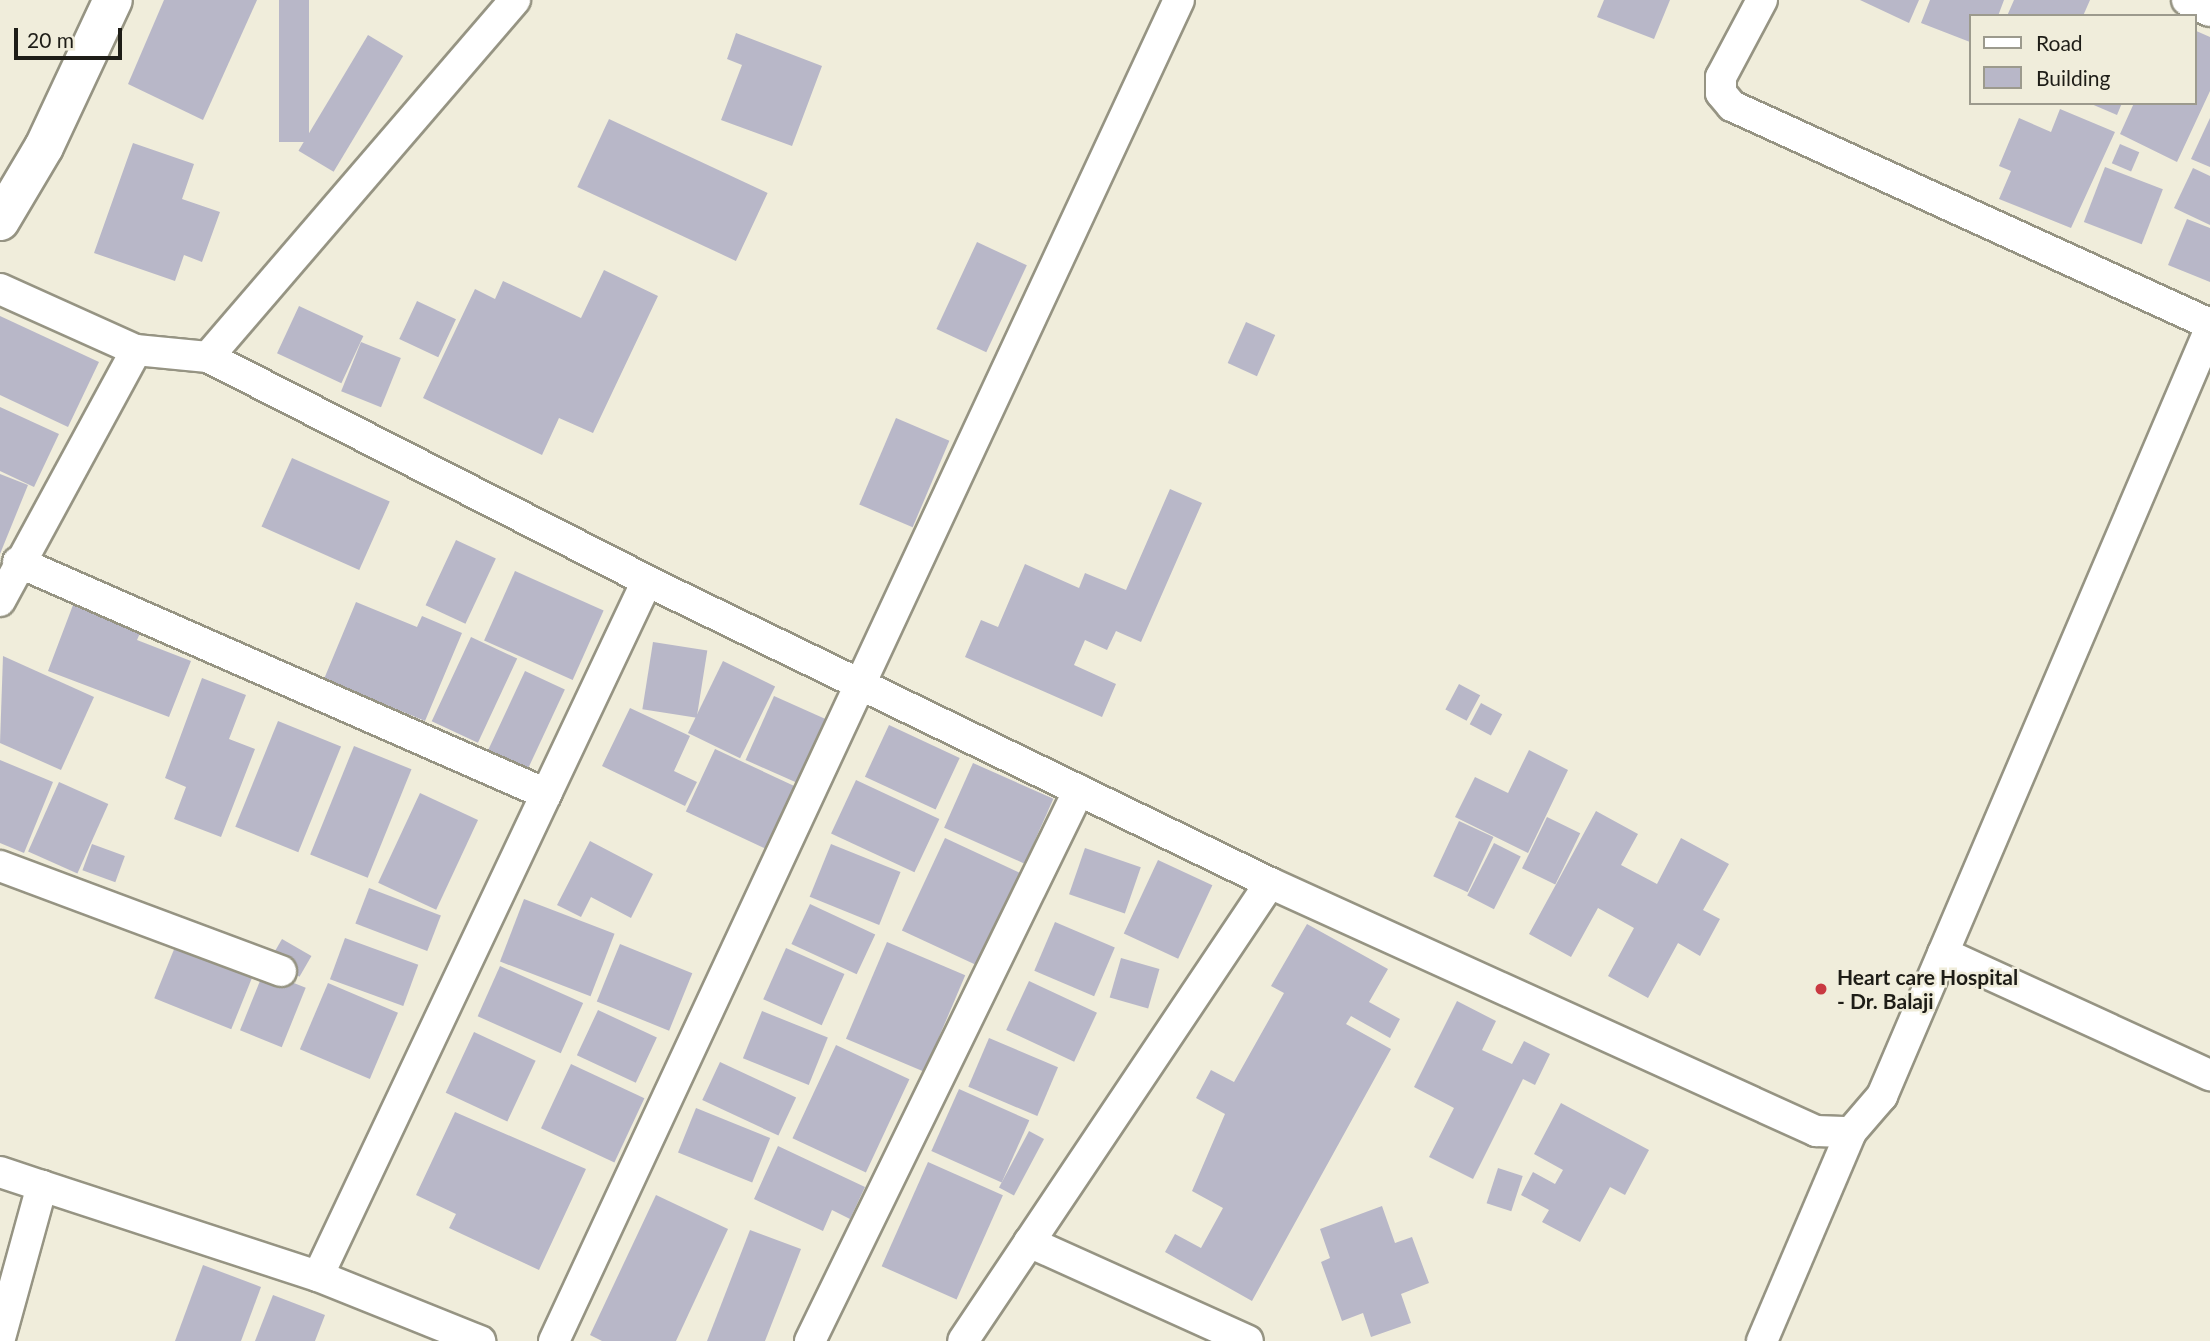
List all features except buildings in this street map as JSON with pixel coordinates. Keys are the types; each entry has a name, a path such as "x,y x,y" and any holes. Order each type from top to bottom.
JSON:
{"street":[{"path":"0,220 44,147 113,0"},
{"path":"208,357 515,0"},
{"path":"554,1341 1179,0"},
{"path":"1762,0 1721,78 1721,93 1732,106 2210,324"},
{"path":"2187,0 2210,11"},
{"path":"0,289 136,350 208,357 647,581 1270,883 1816,1131 1851,1132"},
{"path":"1762,1341 1851,1132 1882,1096 2210,329"},
{"path":"0,601 18,562 136,350"},
{"path":"18,562 546,794"},
{"path":"318,1276 647,581"},
{"path":"810,1341 1079,790"},
{"path":"0,866 281,971"},
{"path":"963,1341 1270,883"},
{"path":"1943,953 2210,1075"},
{"path":"0,1172 318,1276 480,1341"},
{"path":"0,1338 42,1186"},
{"path":"1029,1242 1248,1341"}],"place":[{"name":"Heart care Hospital - Dr. Balaji","path":"1821,989"}]}
